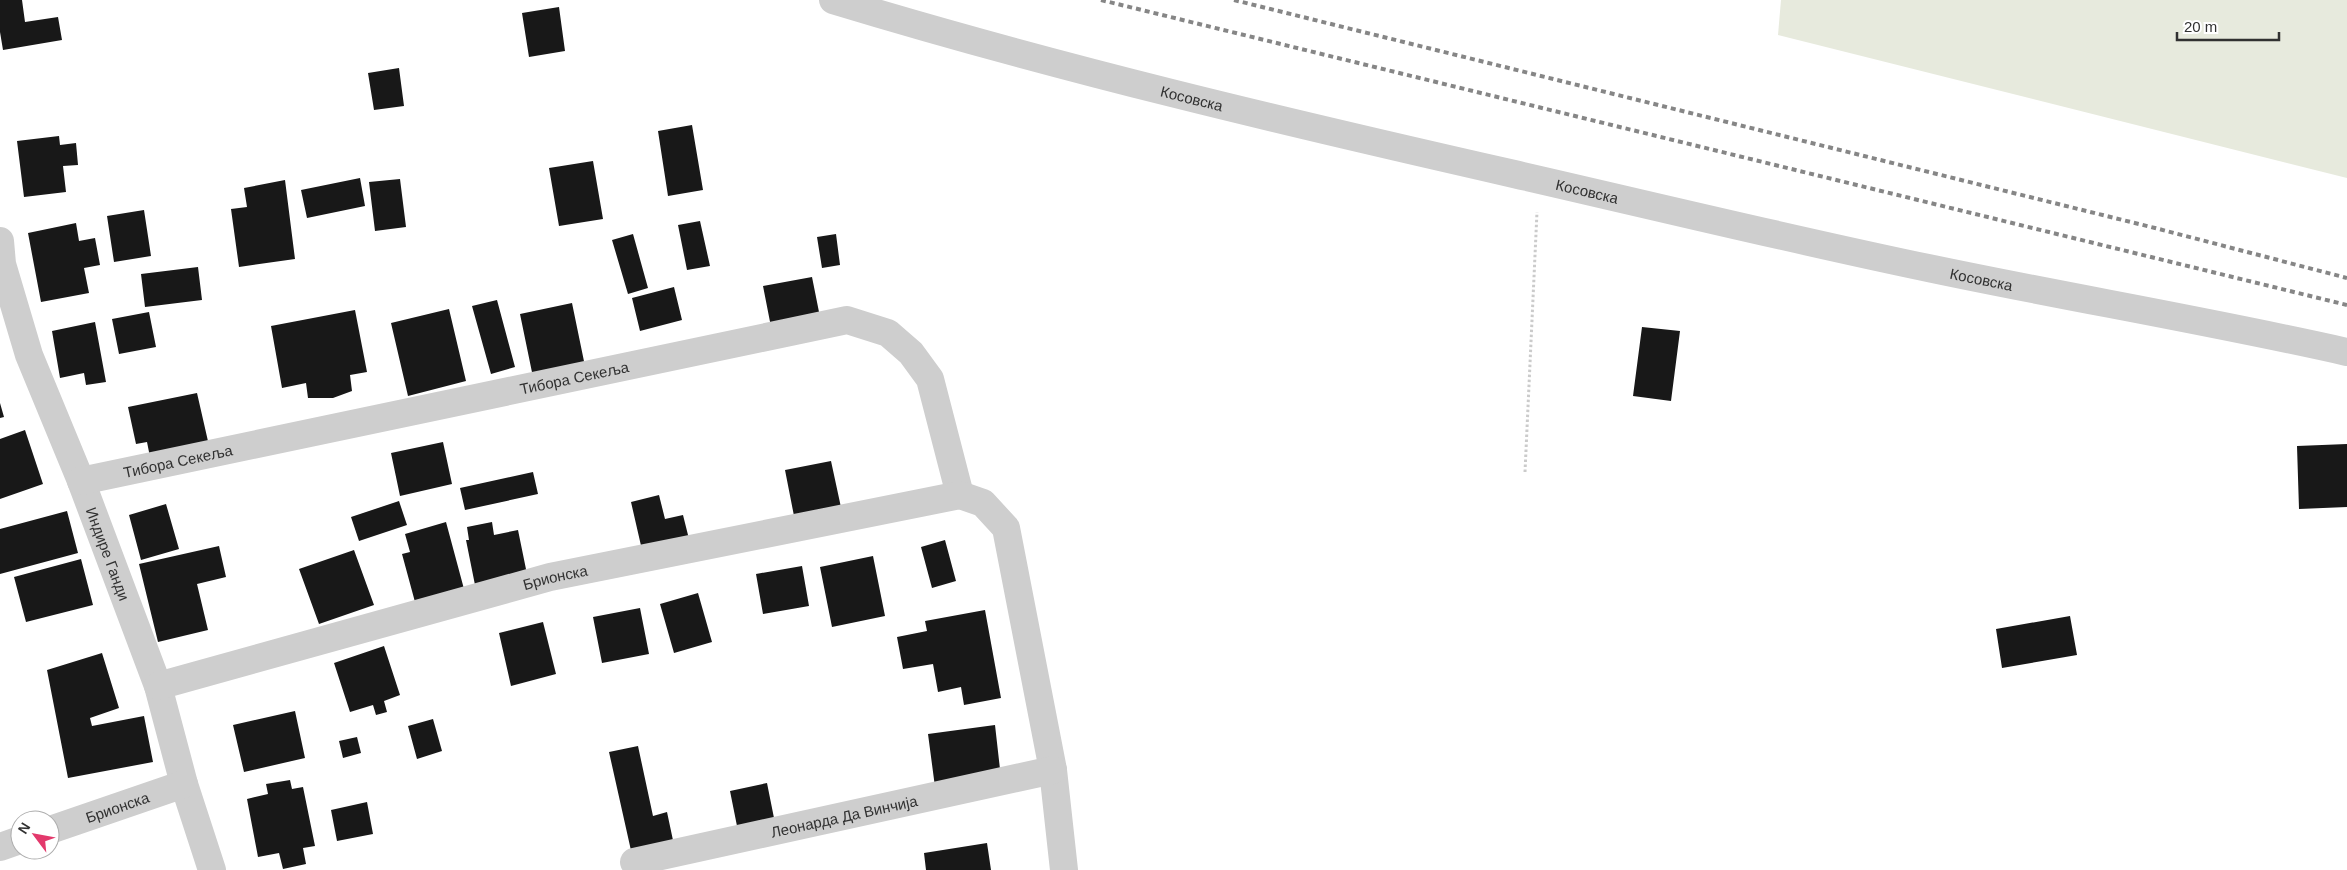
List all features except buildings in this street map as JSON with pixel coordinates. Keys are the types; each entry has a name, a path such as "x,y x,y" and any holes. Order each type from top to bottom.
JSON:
{"street":[{"name":"Косовска","path":"833,0 957,38 1254,114 1930,268 2246,329 2347,352"},
{"name":"Индире Ганди","path":"0,241 2,264 29,356 81,481 158,686 184,784 212,870"},
{"name":"Тибора Секеља","path":"81,481 847,320 888,333 911,353 930,379 960,495"},
{"name":"Брионска","path":"158,686 550,577 960,495"},
{"path":"960,495 982,503 1006,528 1053,770 1064,870"},
{"name":"Леонарда Да Винчија","path":"634,862 1053,770"},
{"name":"Брионска","path":"60,827 184,784"}],"path":[{"path":"1525,472 1536,248 1537,179"}],"shaded area":[{"path":"1781,0 2347,0 2347,178 1778,35"}],"railway":[{"path":"1101,0 2347,305"},
{"path":"1234,0 2155,228 2347,278"}]}
